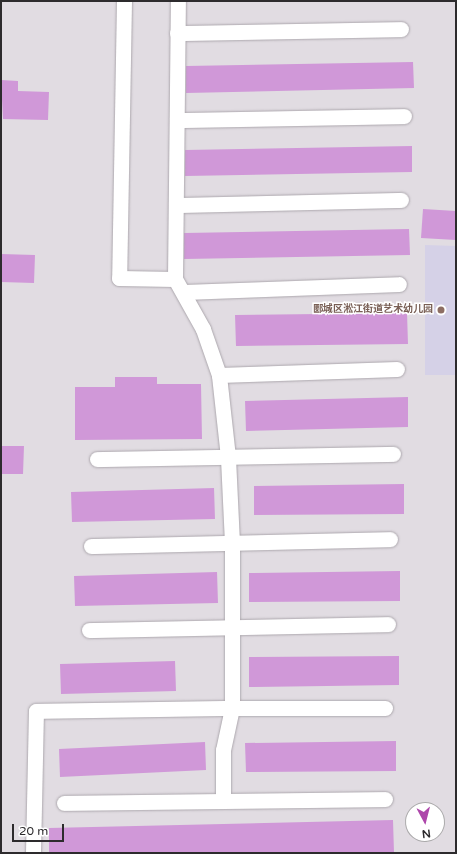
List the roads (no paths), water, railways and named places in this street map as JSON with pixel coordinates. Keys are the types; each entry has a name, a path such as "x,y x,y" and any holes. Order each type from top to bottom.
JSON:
{"street":[{"path":"124,1 119,278 175,279"},
{"path":"178,1 175,279 184,292 203,329 219,375 228,457 232,543 232,708 224,750 223,801"},
{"path":"177,33 401,29"},
{"path":"177,120 404,116"},
{"path":"176,205 401,200"},
{"path":"184,292 399,284"},
{"path":"219,375 397,369"},
{"path":"98,460 393,454"},
{"path":"91,546 390,539"},
{"path":"89,630 388,624"},
{"path":"33,853 36,710 385,708"},
{"path":"64,803 385,799"}],"place":[{"name":"郾城区淞江街道艺术幼儿园","path":"441,310"}]}
